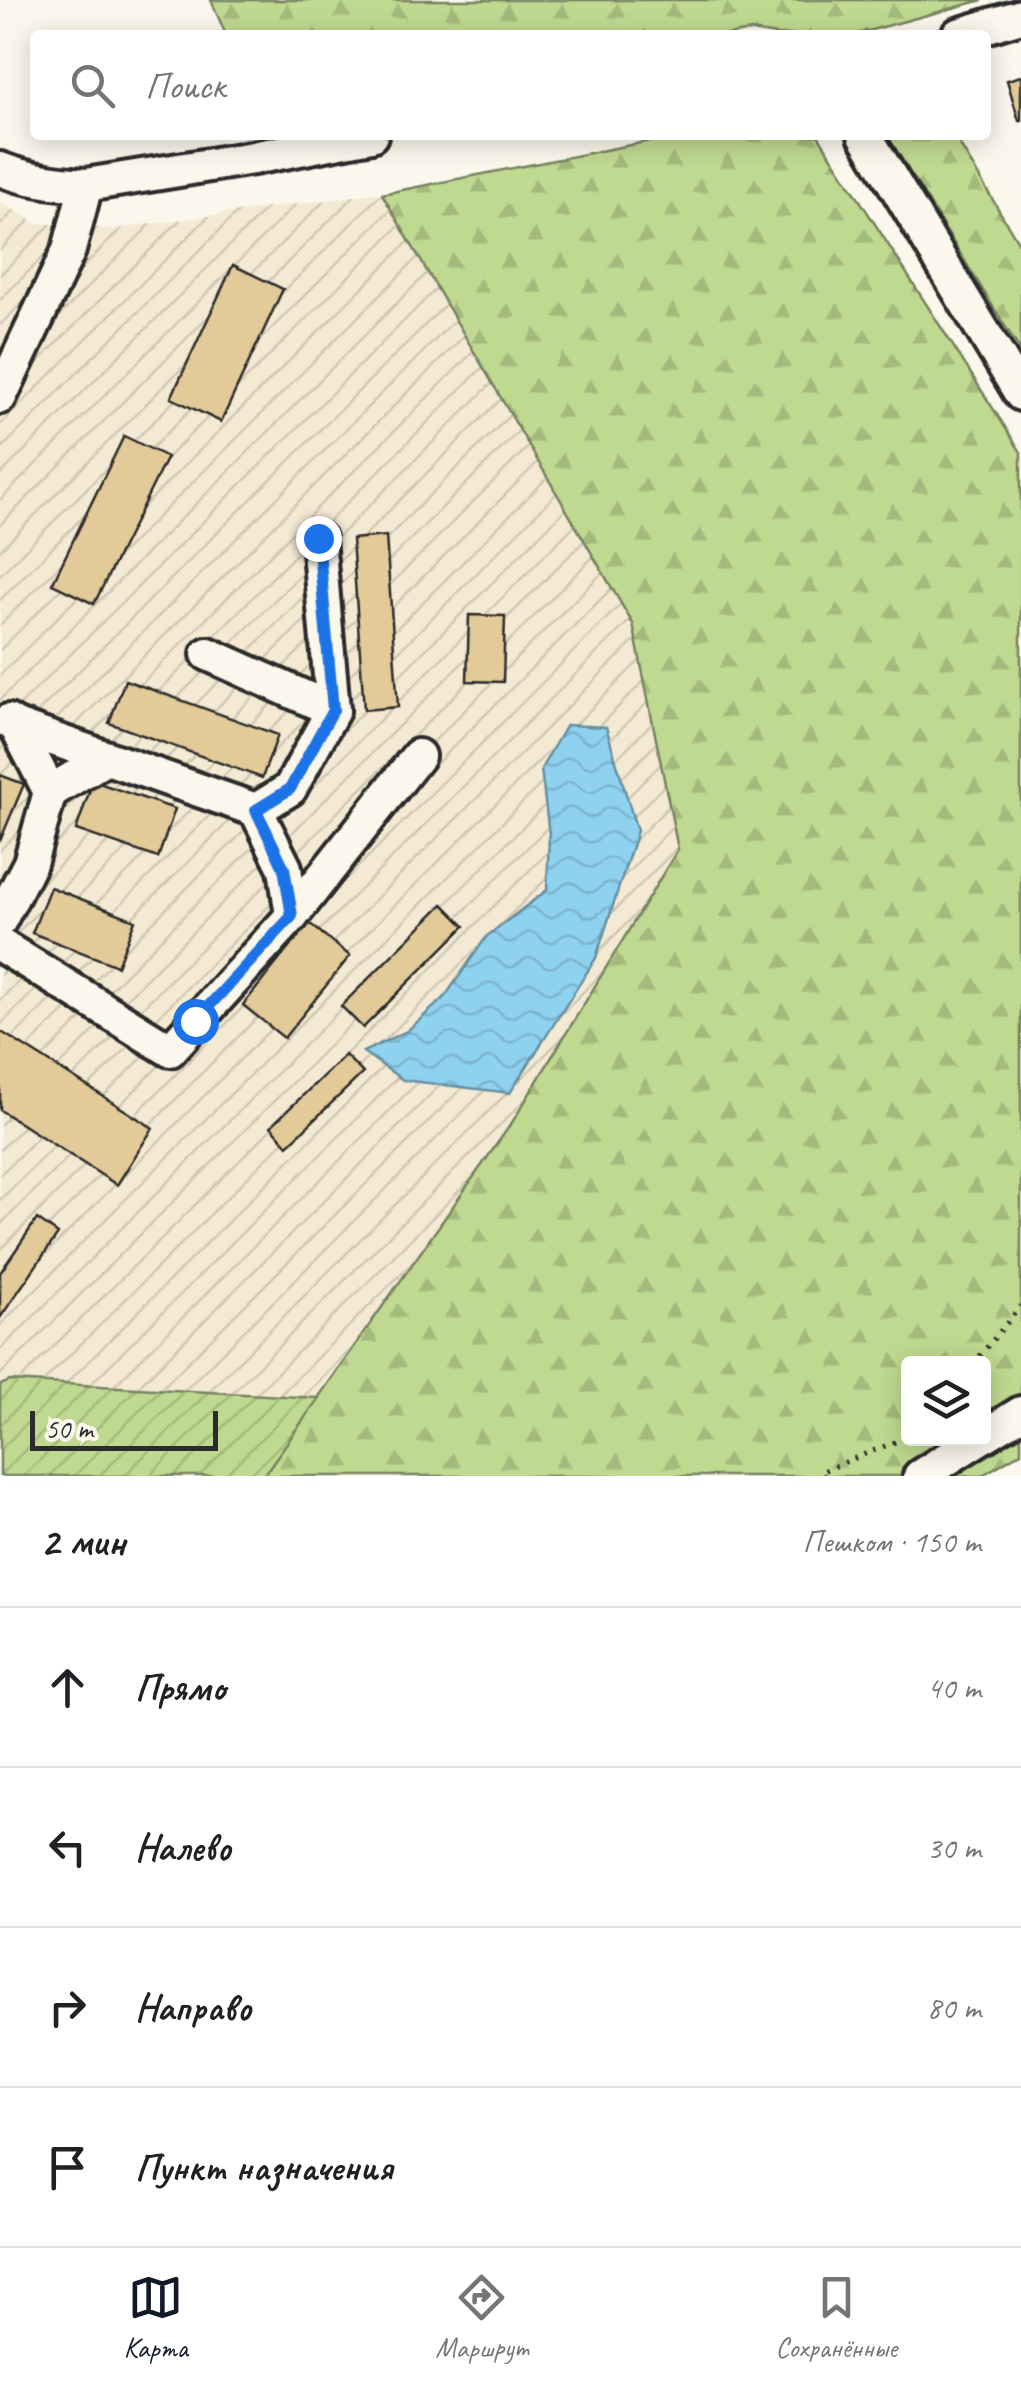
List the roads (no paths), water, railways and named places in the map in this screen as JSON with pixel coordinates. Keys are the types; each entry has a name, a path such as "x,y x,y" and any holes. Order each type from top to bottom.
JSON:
{"street":[{"path":"975,30 1021,16"},
{"path":"0,169 60,184 86,184 345,140"},
{"path":"868,140 1021,394"},
{"path":"0,397 69,250 86,184"},
{"path":"256,810 290,789 333,710 318,538"},
{"path":"208,654 333,710"},
{"path":"8,721 256,810 284,868 292,916"},
{"path":"8,721 50,792"},
{"path":"0,944 170,1050 292,916 418,756"},
{"path":"0,920 30,863 50,792 106,758"},
{"path":"991,1431 1021,1413"},
{"path":"920,1476 968,1446"}],"water":[{"path":"566,725 606,727 637,831 596,958 510,1093 403,1080 363,1052 407,1031 444,998 487,936 547,890 549,834 541,769"}]}
